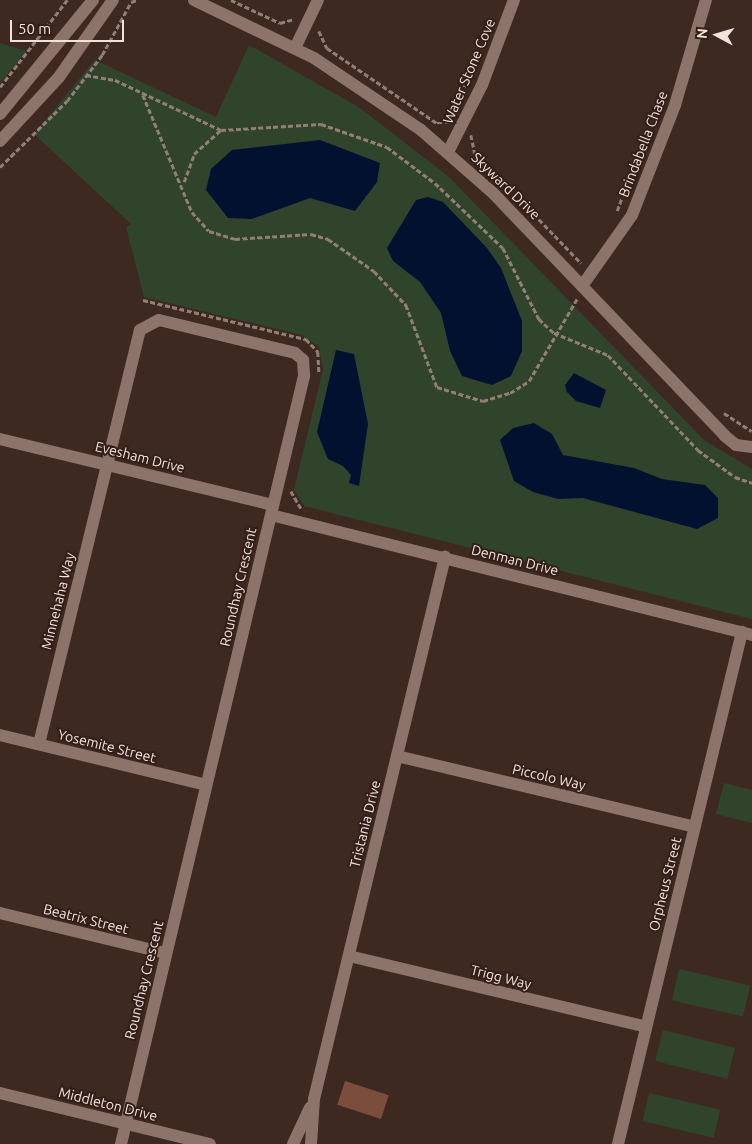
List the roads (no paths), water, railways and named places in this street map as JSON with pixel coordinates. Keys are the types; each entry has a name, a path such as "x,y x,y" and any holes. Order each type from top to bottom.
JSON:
{"street":[{"path":"0,114 93,0"},
{"path":"0,141 59,77 113,0"},
{"name":"Skyward Drive","path":"194,0 295,48 385,103 448,152 582,286 725,436 736,445 752,447"},
{"path":"295,48 318,0"},
{"name":"Water Stone Cove","path":"448,152 482,85 514,0"},
{"name":"Brindabella Chase","path":"582,286 632,215 675,105 706,0"},
{"name":"Roundhay Crescent","path":"106,464 140,330 154,320 290,351 303,360 304,376 121,1144"},
{"name":"Evesham Drive","path":"0,439 106,464 272,510"},
{"name":"Minnehaha Way","path":"38,744 106,464"},
{"name":"Denman Drive","path":"272,510 445,558 747,633"},
{"name":"Tristania Drive","path":"311,1144 314,1098 445,558"},
{"name":"Orpheus Street","path":"618,1144 694,827 747,633"},
{"name":"Yosemite Street","path":"0,735 206,785"},
{"name":"Piccolo Way","path":"397,756 694,827"},
{"name":"Beatrix Street","path":"0,914 165,953"},
{"name":"Trigg Way","path":"349,956 646,1027"},
{"name":"Middleton Drive","path":"0,1093 210,1144"},
{"name":"Tristania Drive","path":"293,1144 314,1098"}],"water":[{"path":"320,140 380,163 377,182 355,211 310,198 252,219 228,218 206,190 211,169 232,150"},
{"path":"428,197 443,202 487,248 501,268 522,321 522,351 511,376 492,385 462,376 450,351 441,313 420,282 393,261 387,248 416,200"},
{"path":"336,350 354,354 368,424 359,486 349,483 351,475 343,466 328,459 317,432"},
{"path":"574,373 606,390 600,408 576,401 567,392 565,385"},
{"path":"534,423 552,434 563,455 634,468 662,479 705,485 718,498 718,518 697,529 583,498 558,499 533,492 514,481 500,440 513,428"}]}
